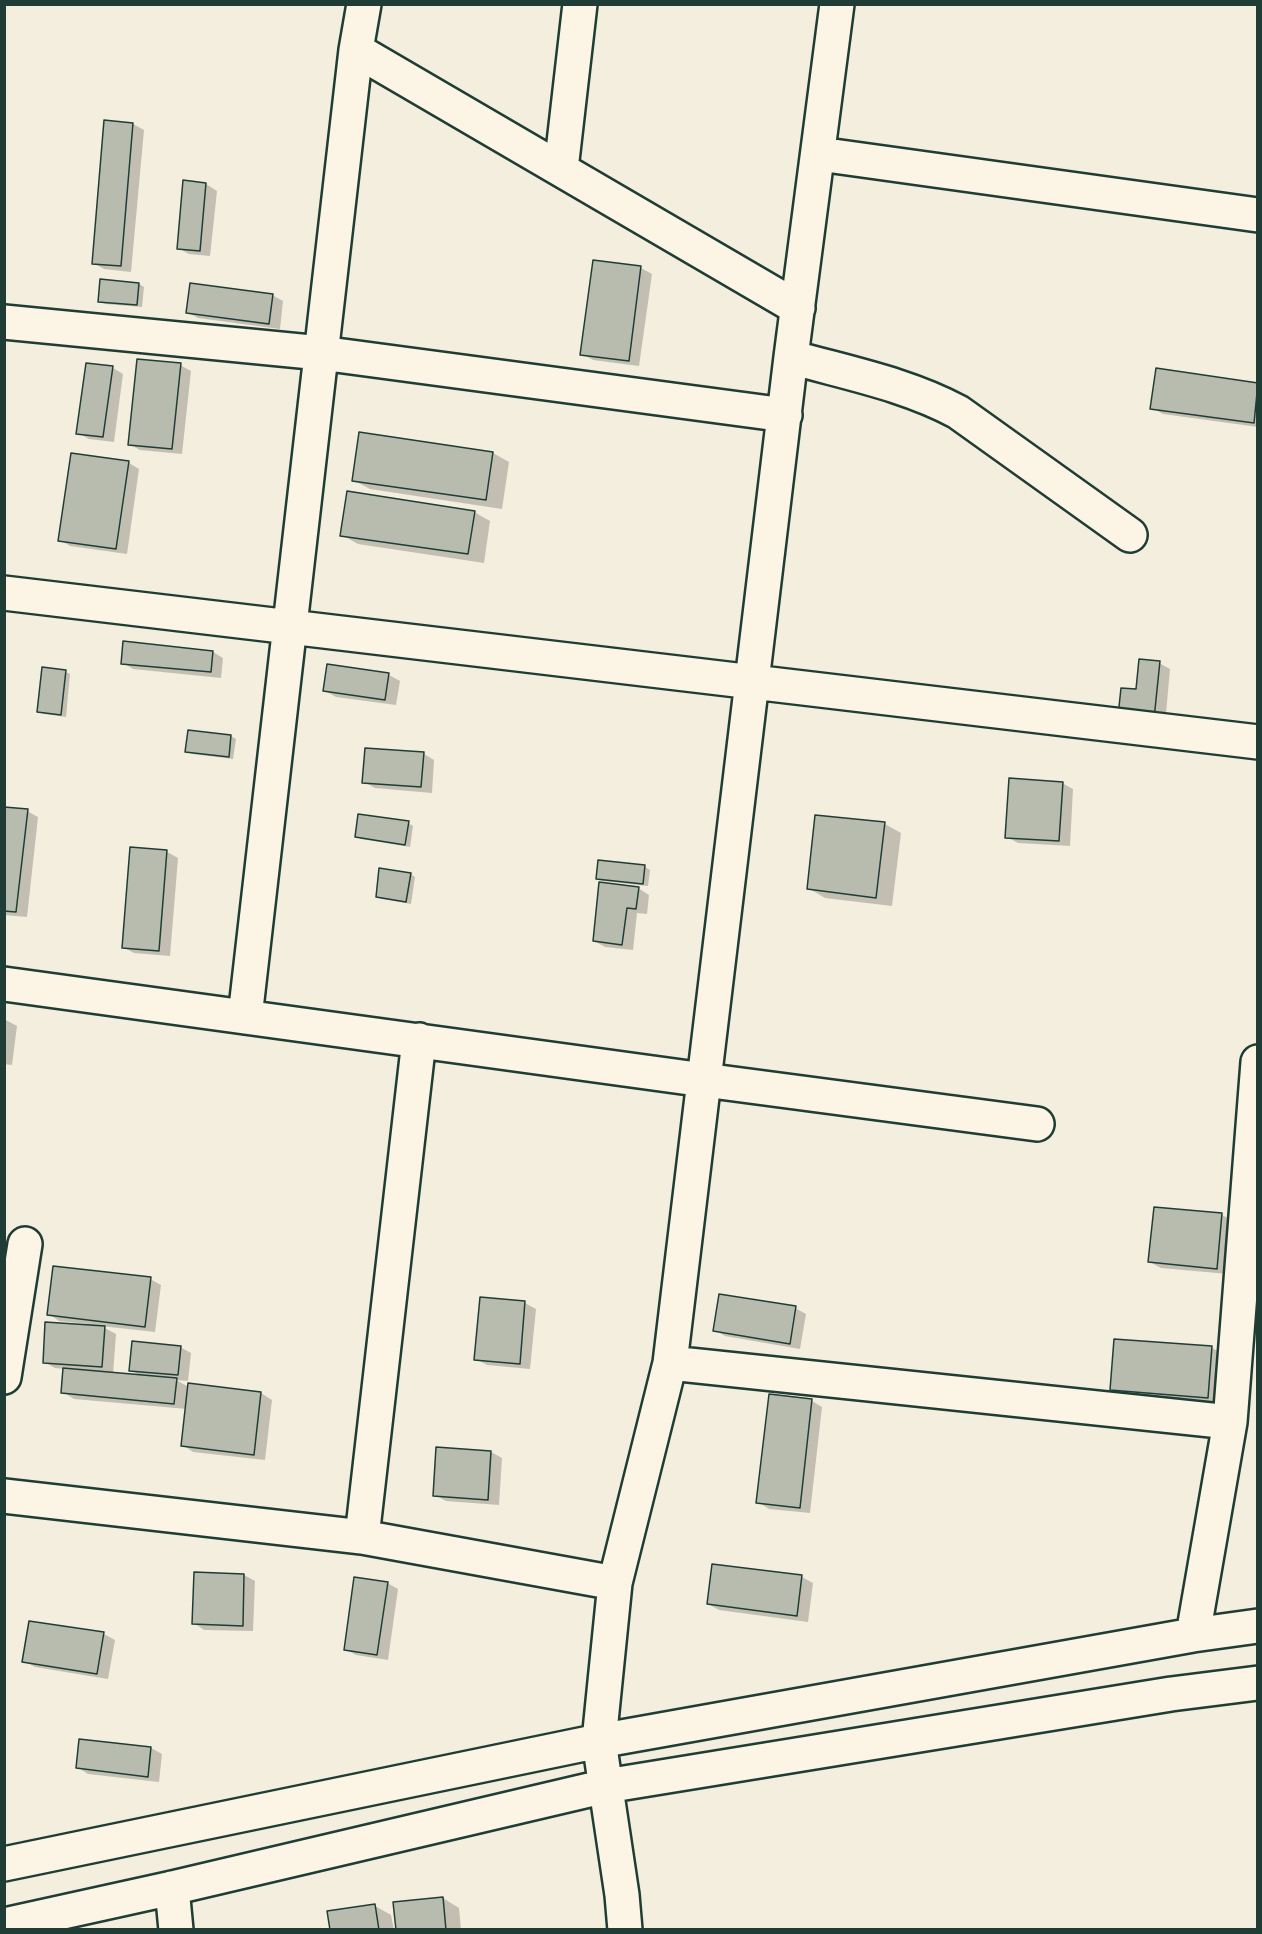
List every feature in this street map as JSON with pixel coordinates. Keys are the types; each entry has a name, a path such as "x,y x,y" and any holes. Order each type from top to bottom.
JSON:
{"street":[{"path":"245,1017 356,50 364,4"},
{"path":"561,169 579,4"},
{"path":"626,1929 599,1741 615,1583 670,1364 791,357 837,4"},
{"path":"356,50 798,308"},
{"path":"819,154 1257,215"},
{"path":"4,322 321,353 785,415"},
{"path":"791,357 916,392 951,408 1130,535"},
{"path":"4,593 1257,742"},
{"path":"4,984 1037,1124"},
{"path":"362,1538 419,1040"},
{"path":"1193,1635 1230,1422 1257,1062"},
{"path":"4,1377 26,1244"},
{"path":"670,1364 1230,1422"},
{"path":"4,1496 362,1538 615,1583"},
{"path":"4,1864 599,1741 1193,1635 1257,1626"},
{"path":"4,1925 606,1786 1171,1694 1257,1683"},
{"path":"172,1888 176,1929"}],"building":[{"path":"104,120 133,123 121,266 92,264"},
{"path":"183,180 206,183 200,251 177,249"},
{"path":"593,260 641,266 629,361 580,355"},
{"path":"100,279 139,283 137,305 98,302"},
{"path":"190,283 273,294 269,324 186,313"},
{"path":"137,359 181,363 172,449 128,445"},
{"path":"86,363 113,366 103,437 76,434"},
{"path":"1156,368 1258,383 1254,423 1150,409"},
{"path":"359,432 493,452 486,500 352,481"},
{"path":"71,453 129,461 116,549 58,541"},
{"path":"347,491 475,511 468,554 340,536"},
{"path":"123,641 213,651 211,672 121,664"},
{"path":"1139,659 1160,661 1154,719 1118,716 1121,688 1136,689"},
{"path":"327,664 389,673 385,700 323,691"},
{"path":"42,667 66,670 61,715 37,712"},
{"path":"188,730 231,735 229,757 185,752"},
{"path":"365,748 424,752 421,787 362,783"},
{"path":"1009,778 1063,782 1059,841 1005,838"},
{"path":"4,807 28,809 16,912 4,911"},
{"path":"358,814 409,821 405,845 355,837"},
{"path":"815,815 885,822 876,898 807,889"},
{"path":"130,847 167,850 159,951 122,948"},
{"path":"598,860 645,865 643,884 596,879"},
{"path":"379,868 411,873 406,902 376,897"},
{"path":"599,882 639,887 636,909 627,908 622,945 593,941"},
{"path":"1154,1207 1222,1213 1217,1269 1148,1262"},
{"path":"53,1266 151,1277 145,1327 47,1315"},
{"path":"719,1294 796,1306 790,1344 713,1331"},
{"path":"480,1297 525,1301 520,1364 474,1360"},
{"path":"45,1322 105,1326 102,1367 43,1363"},
{"path":"1114,1339 1212,1346 1208,1398 1110,1390"},
{"path":"132,1341 181,1346 178,1375 129,1371"},
{"path":"63,1368 177,1378 174,1404 61,1393"},
{"path":"188,1383 261,1392 254,1455 181,1446"},
{"path":"769,1394 812,1399 800,1508 756,1503"},
{"path":"436,1447 491,1451 488,1500 433,1496"},
{"path":"712,1564 802,1575 797,1616 707,1604"},
{"path":"194,1572 244,1574 243,1626 192,1624"},
{"path":"354,1577 388,1582 377,1655 344,1650"},
{"path":"29,1621 104,1632 97,1674 22,1662"},
{"path":"79,1739 151,1747 148,1777 76,1768"},
{"path":"443,1897 446,1930 396,1930 393,1902"},
{"path":"375,1904 379,1930 330,1930 327,1911"}]}
